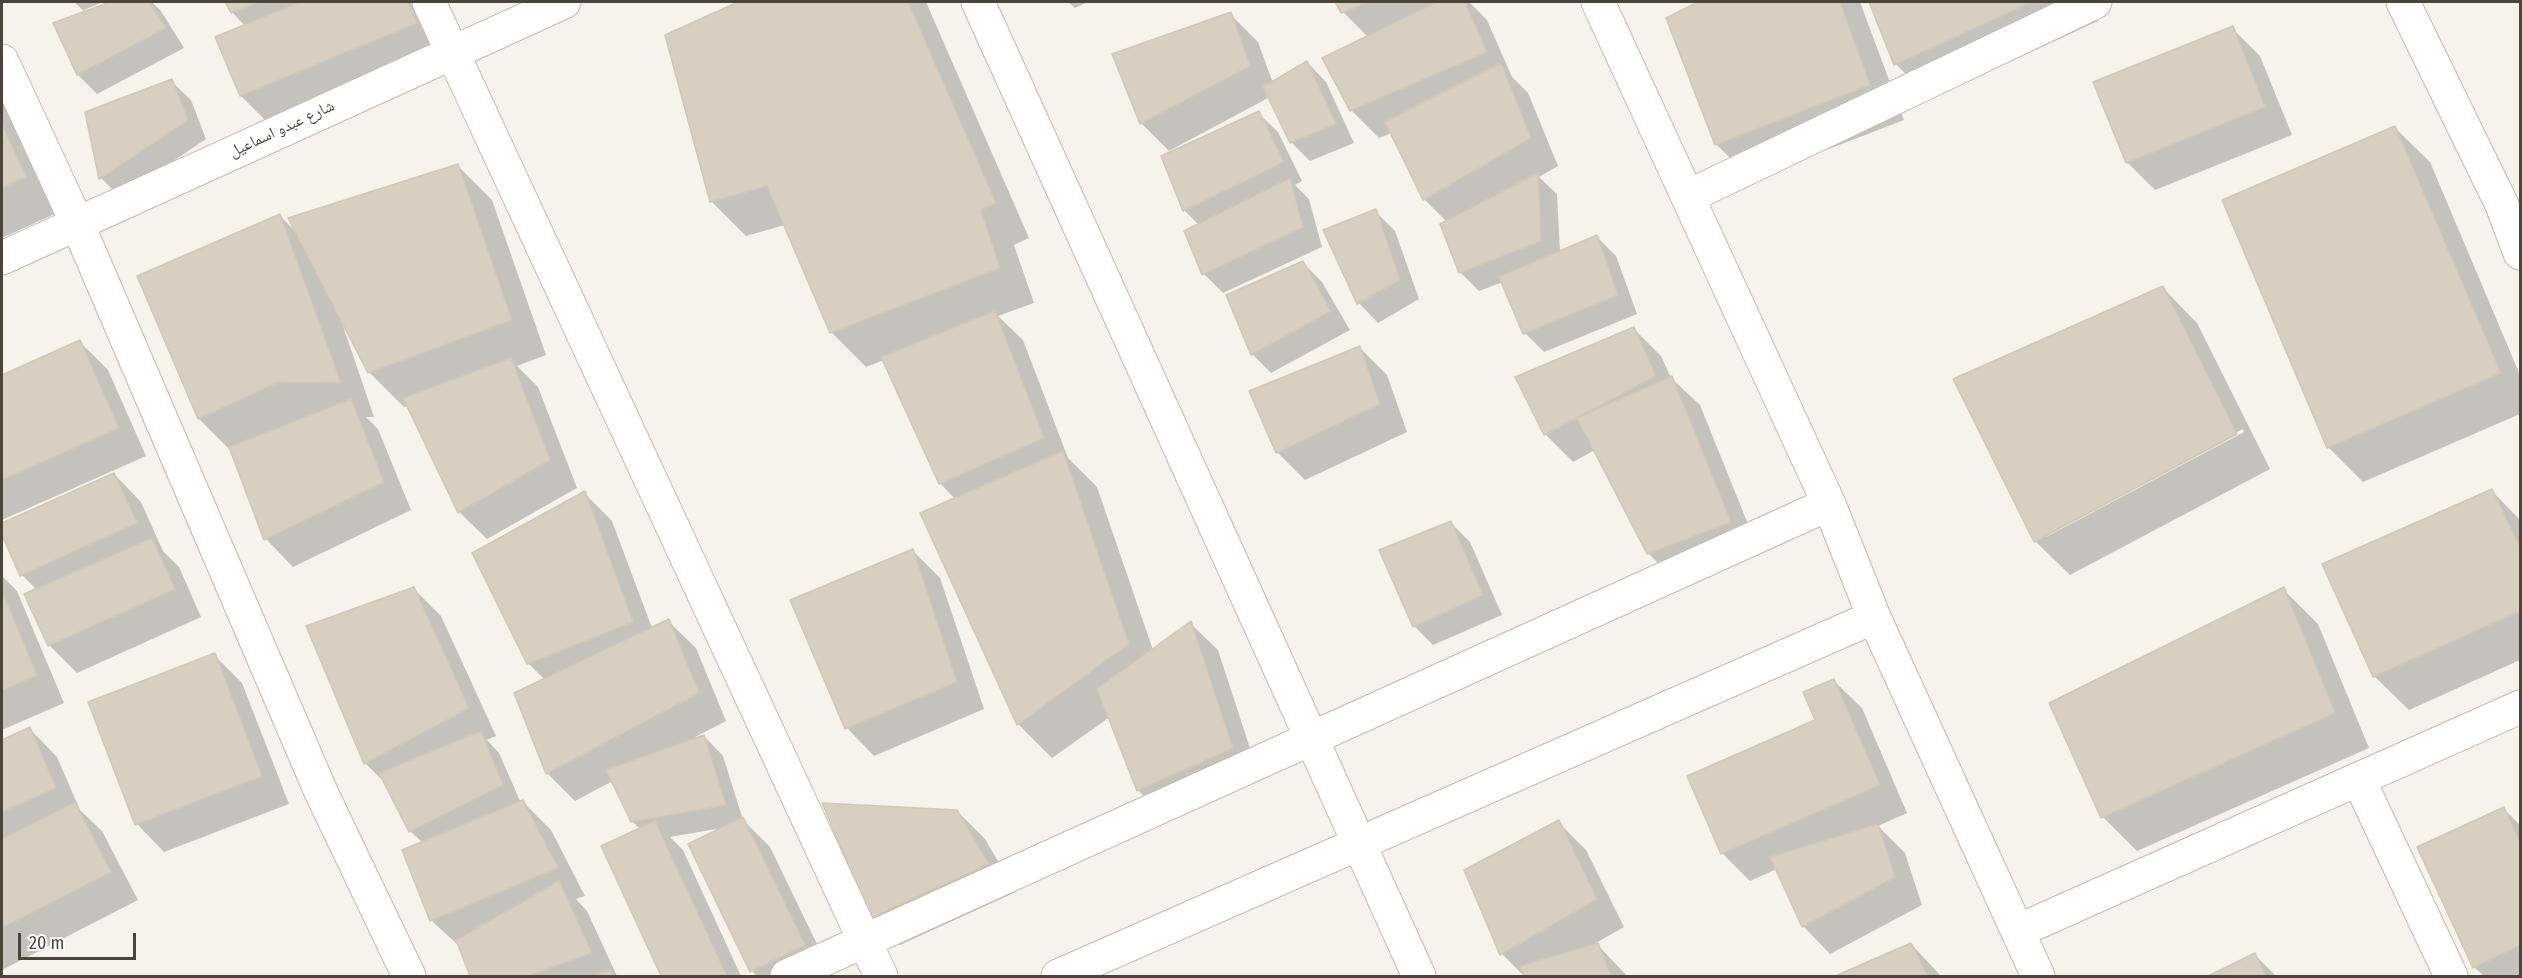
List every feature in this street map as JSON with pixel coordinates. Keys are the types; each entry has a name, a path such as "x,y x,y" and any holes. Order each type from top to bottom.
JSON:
{"street":[{"path":"429,2 881,976"},
{"name":"شارع عبدو اسماعيل","path":"2,258 564,2"},
{"path":"978,2 1419,976"},
{"path":"1598,2 1829,504 1874,617 2038,976"},
{"path":"1689,196 2095,2"},
{"path":"2403,2 2511,200 2520,253"},
{"path":"2,61 77,223 321,792 409,976"},
{"path":"787,976 1829,504"},
{"path":"1058,976 1874,617"},
{"path":"2018,932 2520,707"},
{"path":"2359,780 2451,976"}],"building":[{"path":"110,2 149,2 166,28 77,75 53,23"},
{"path":"225,2 259,2 231,13"},
{"path":"300,2 408,2 417,23 240,96 215,37"},
{"path":"738,2 908,2 996,203 981,210 1000,268 830,333 767,186 710,202 665,35"},
{"path":"1335,2 1370,2 1341,13"},
{"path":"1437,2 1465,2 1487,52 1350,111 1322,58"},
{"path":"1698,2 1840,2 1870,85 1715,145 1666,18"},
{"path":"1869,2 2032,2 1894,65"},
{"path":"1231,12 1250,66 1140,124 1112,54"},
{"path":"2233,26 2265,107 2126,163 2093,82"},
{"path":"1307,61 1336,124 1290,143 1263,87"},
{"path":"1501,63 1531,138 1423,200 1385,122"},
{"path":"172,79 188,120 99,179 85,112"},
{"path":"1259,111 1284,162 1183,211 1161,156"},
{"path":"2,124 26,177 2,188"},
{"path":"2395,126 2501,373 2327,448 2222,200"},
{"path":"458,164 512,320 368,373 288,218"},
{"path":"1538,173 1541,241 1459,273 1440,224"},
{"path":"1290,178 1303,227 1202,275 1184,231"},
{"path":"1376,209 1400,280 1357,304 1323,230"},
{"path":"280,214 341,383 279,382 198,419 137,276"},
{"path":"1597,235 1618,295 1523,334 1499,277"},
{"path":"1303,261 1331,311 1251,355 1226,295"},
{"path":"2163,286 2237,434 2034,542 1953,379"},
{"path":"995,311 1044,438 939,484 881,357"},
{"path":"1634,327 1656,376 1544,435 1515,377"},
{"path":"80,340 119,428 2,480 2,375"},
{"path":"1360,346 1380,404 1276,453 1249,391"},
{"path":"511,358 550,460 458,513 403,398"},
{"path":"1672,376 1731,522 1647,554 1577,418"},
{"path":"351,399 384,482 264,540 229,447"},
{"path":"1063,451 1129,644 1017,725 920,513"},
{"path":"114,473 137,523 20,576 2,535 2,523"},
{"path":"2492,489 2520,547 2520,611 2373,677 2322,564"},
{"path":"585,491 633,622 527,664 472,553"},
{"path":"1451,521 1483,595 1413,627 1379,550"},
{"path":"152,538 175,589 48,646 24,594"},
{"path":"913,549 957,682 845,729 790,600"},
{"path":"414,587 469,708 364,764 306,626"},
{"path":"2284,587 2335,713 2101,818 2049,703"},
{"path":"2,591 37,675 2,691"},
{"path":"669,619 699,693 546,774 514,693"},
{"path":"1191,621 1233,748 1137,791 1097,689"},
{"path":"215,653 262,776 135,825 88,702"},
{"path":"1834,679 1880,785 1721,854 1687,776 1815,720 1803,692"},
{"path":"30,727 56,788 2,812 2,740"},
{"path":"481,731 503,785 409,832 379,773"},
{"path":"704,735 726,805 631,822 606,770"},
{"path":"523,800 558,868 430,921 402,850"},
{"path":"75,802 111,872 2,928 2,839"},
{"path":"822,803 957,810 989,864 871,918"},
{"path":"2504,807 2520,842 2520,945 2473,968 2417,847"},
{"path":"743,817 805,945 750,972 688,844"},
{"path":"1559,820 1597,899 1500,955 1464,870"},
{"path":"655,821 726,974 721,976 661,976 601,846"},
{"path":"1878,824 1895,877 1802,927 1770,857"},
{"path":"559,881 592,953 528,976 470,976 456,940"},
{"path":"1598,943 1611,976 1524,976 1520,966"},
{"path":"1911,943 1928,976 1835,976"},
{"path":"2255,953 2266,976 2208,976"},
{"path":"610,970 613,976 593,976"}]}
